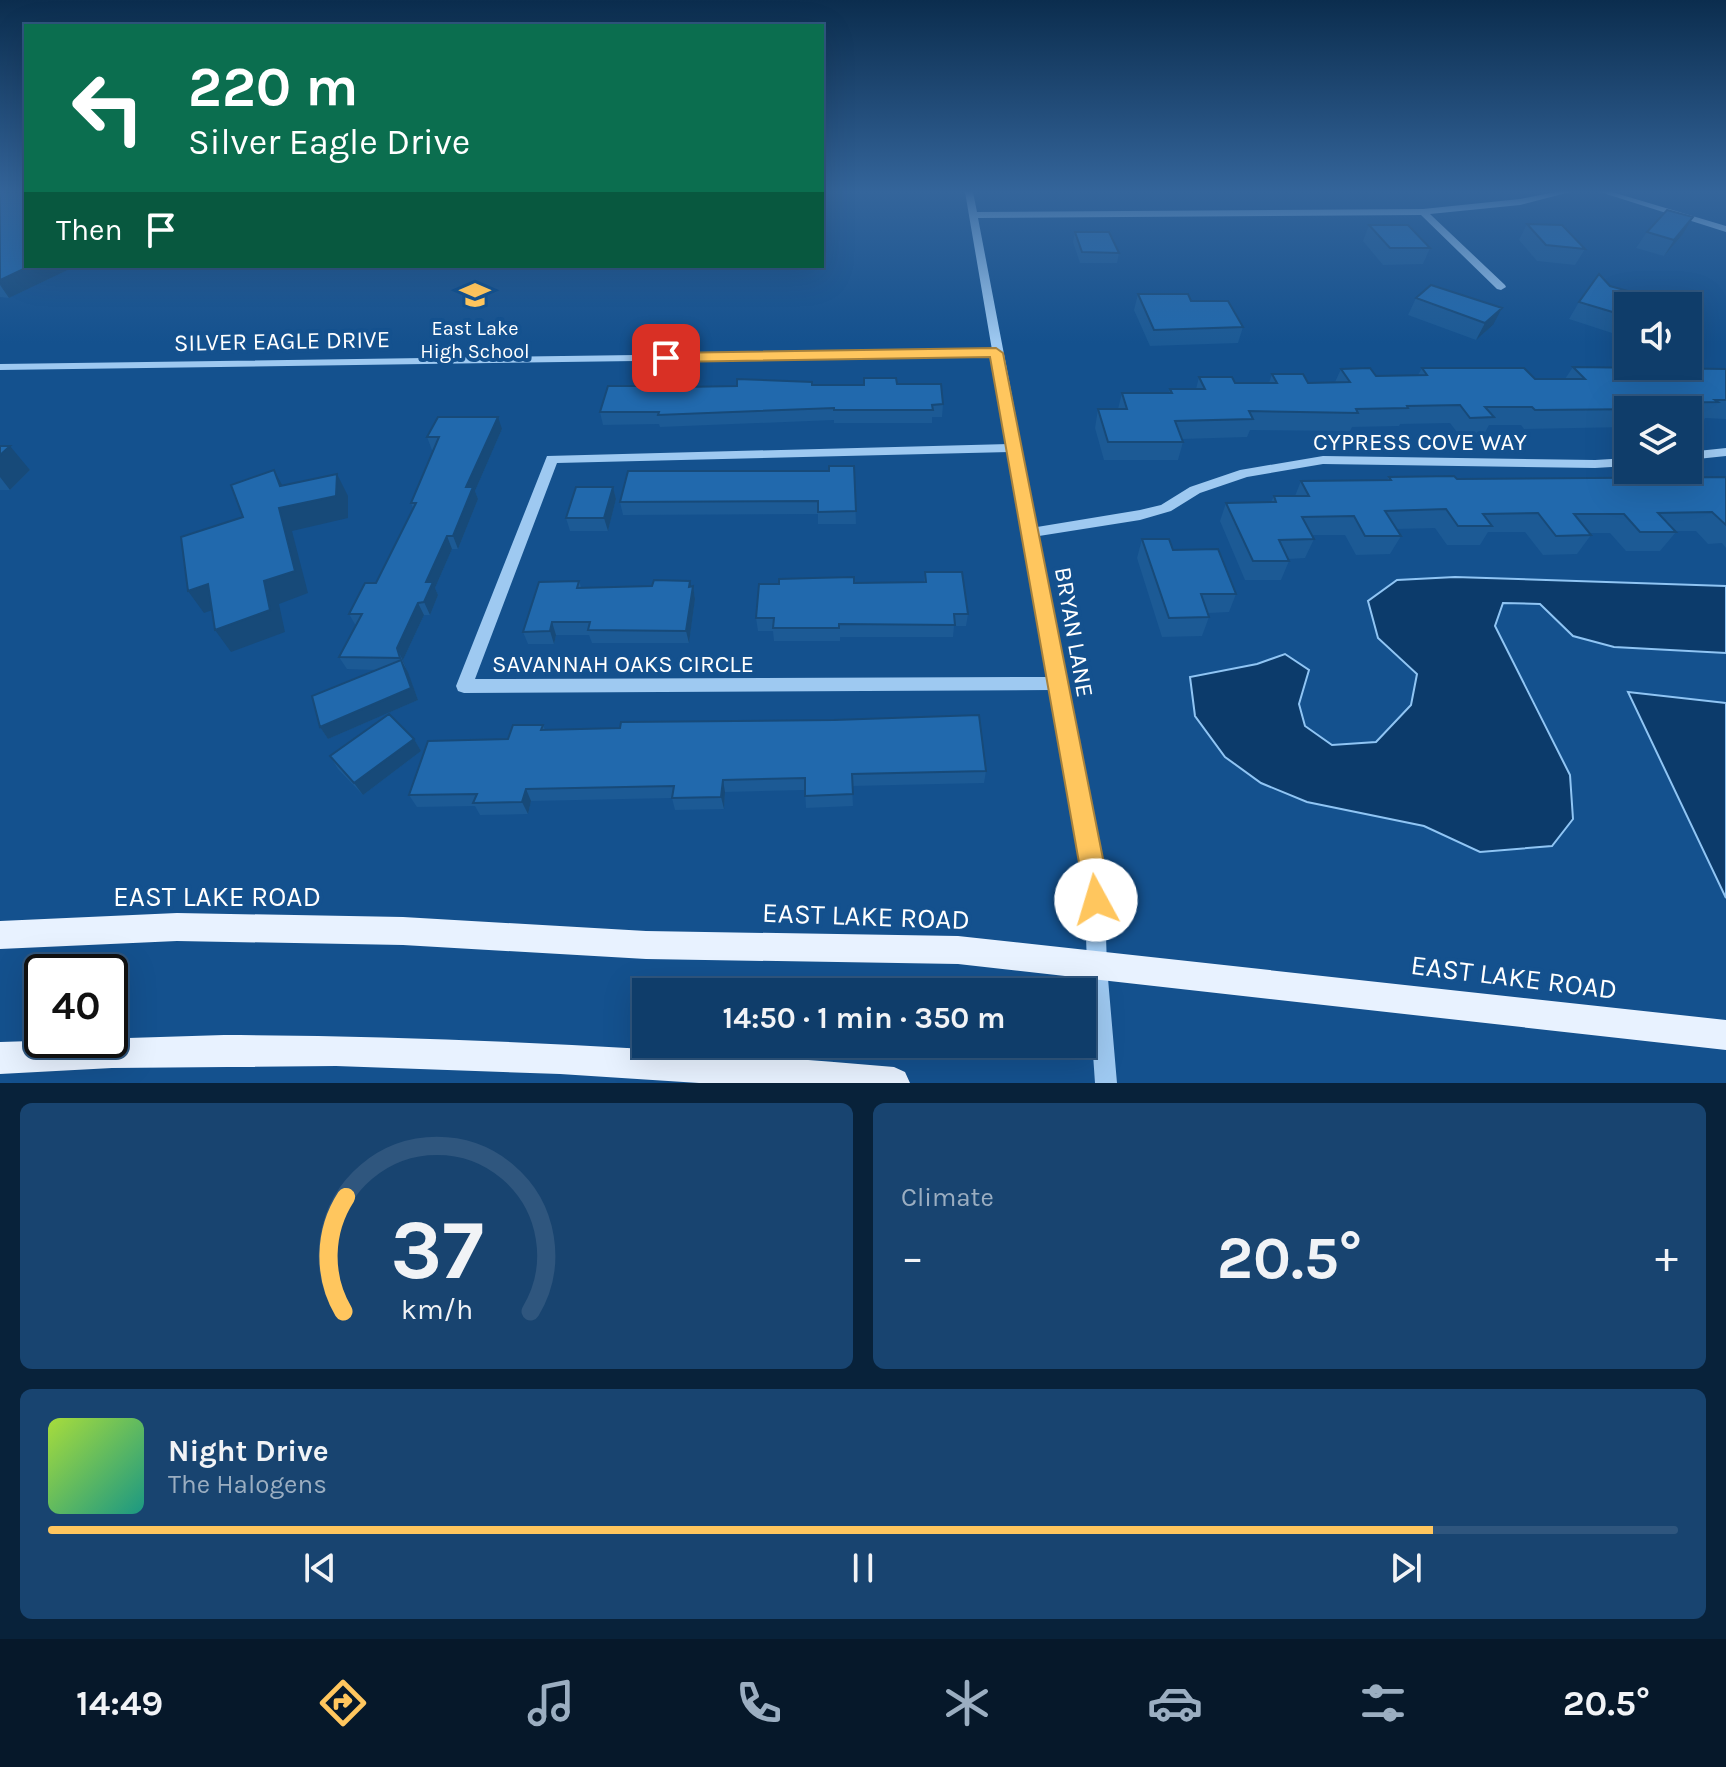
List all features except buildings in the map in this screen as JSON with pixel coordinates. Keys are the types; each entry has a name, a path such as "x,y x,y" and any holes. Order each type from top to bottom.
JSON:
{"main road":[{"name":"EAST LAKE ROAD","path":"0,935 177,927 403,931 646,945 958,950 1726,1035"},
{"path":"0,1058 333,1051 666,1063 894,1083"}],"street":[{"name":"BRYAN LANE","path":"979,243 996,353 1094,874 1106,1083"},
{"path":"1455,243 1501,287"},
{"name":"SILVER EAGLE DRIVE","path":"0,367 996,353"},
{"name":"SAVANNAH OAKS CIRCLE","path":"1014,448 552,459 464,686 1057,683"},
{"path":"1702,455 1726,452"},
{"name":"CYPRESS COVE WAY","path":"1030,533 1166,508 1195,490 1245,473 1323,460 1614,463"}],"water":[{"path":"1455,577 1726,586 1726,653 1614,647 1573,636 1540,604 1503,603 1495,626 1570,775 1573,819 1552,846 1480,852 1424,826 1307,802 1261,783 1225,757 1195,716 1190,677 1257,664 1285,654 1309,670 1299,704 1305,726 1332,745 1376,742 1411,705 1417,674 1378,638 1368,601 1397,580"},
{"path":"1628,692 1726,703 1726,898"}],"place":[{"name":"East Lake High School","path":"475,295"}],"route":[{"path":"666,358 996,353 1094,874 1096,900"}]}
